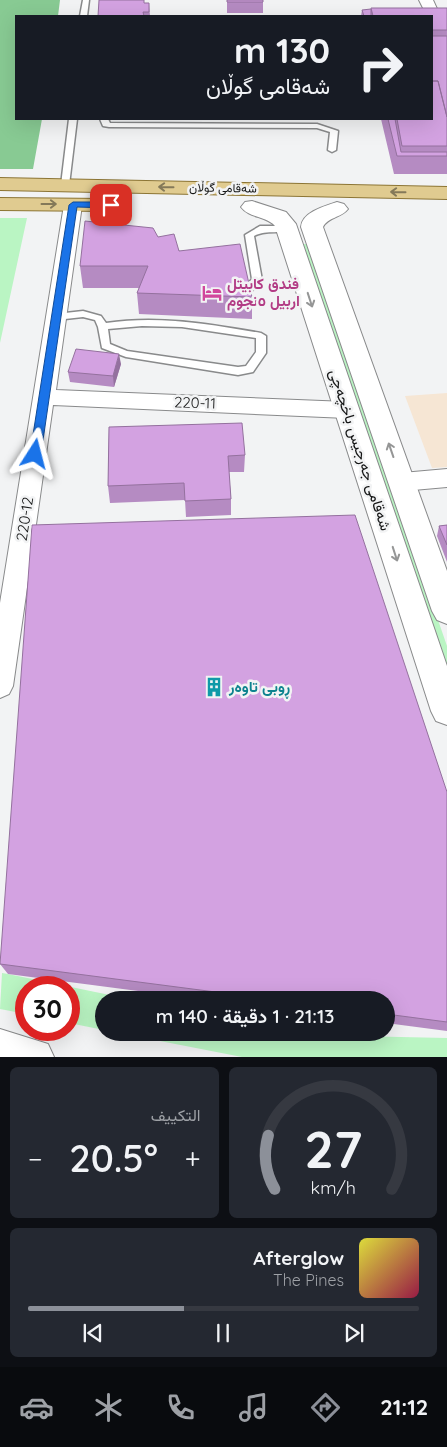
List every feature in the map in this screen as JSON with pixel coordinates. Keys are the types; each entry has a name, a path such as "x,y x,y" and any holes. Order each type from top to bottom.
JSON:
{"main road":[{"name":"شەقامی گوڵان","path":"0,184 69,195 252,207 447,211"},
{"name":"شەقامی گوڵان","path":"0,204 69,195 447,192"}],"street":[{"path":"426,0 434,16 447,19"},
{"name":"220-12","path":"0,686 56,317 69,195"},
{"path":"252,207 279,217 293,242 301,237 311,240 319,246"},
{"name":"شەقامی جەرجیس باخچەچی","path":"337,208 320,216 312,223 447,611"},
{"name":"شەقامی جەرجیس باخچەچی","path":"290,238 447,711"},
{"name":"220-11","path":"44,397 347,410"},
{"path":"402,482 447,478"},
{"path":"0,1048 35,1057"}],"lane":[{"path":"84,15 86,0"},
{"path":"69,195 73,120"},
{"path":"104,120 106,124 109,125 317,126 334,132 332,150"},
{"path":"247,291 257,280 249,235 260,229 290,238"},
{"path":"56,317 82,314 98,318 103,327 105,346 126,354 238,371 249,369 261,354 261,336 252,334 165,322 124,322 103,327"}],"shaded area":[{"path":"447,393 447,467 432,468 405,396"}],"green space":[{"path":"0,0 60,0 58,15 15,15 15,120 42,120 33,169 0,169"},
{"path":"0,218 27,218 0,343"},
{"path":"300,244 308,244 447,646 447,678"},
{"path":"2,973 17,976 15,976 15,1012 0,1009"},
{"path":"80,989 95,992 95,1028 80,1025"},
{"path":"395,1037 447,1038 447,1057 242,1057 160,1041 395,1041"}],"building":[{"path":"99,0 144,0 144,3 149,3 149,12 143,12 144,15 98,15"},
{"path":"227,0 263,0 263,2 227,2"},
{"path":"371,8 447,8 447,30 433,30 433,15 373,15"},
{"path":"371,9 371,15 364,15 362,10"},
{"path":"433,36 447,36 447,117 438,81 433,81"},
{"path":"433,81 438,81 447,117 447,146 402,146 397,120 433,120"},
{"path":"388,120 395,120 401,152 447,152 447,156 397,156"},
{"path":"85,221 153,228 158,237 174,234 179,251 240,244 252,297 137,293 148,266 80,266"},
{"path":"76,349 119,354 113,376 68,372"},
{"path":"242,423 245,455 228,456 231,499 185,501 184,483 108,486 109,427"},
{"name":"ڕوبی تاوەر","path":"355,515 447,792 447,1022 395,1015 395,991 208,991 0,964 32,525"},
{"path":"447,525 447,545 439,526"}],"place":[{"name":"فندق كابيتل اربيل ٥نجوم","path":"212,293"},
{"name":"ڕوبی تاوەر","path":"214,687"}],"route":[{"path":"35,454 73,205 111,205"}]}
